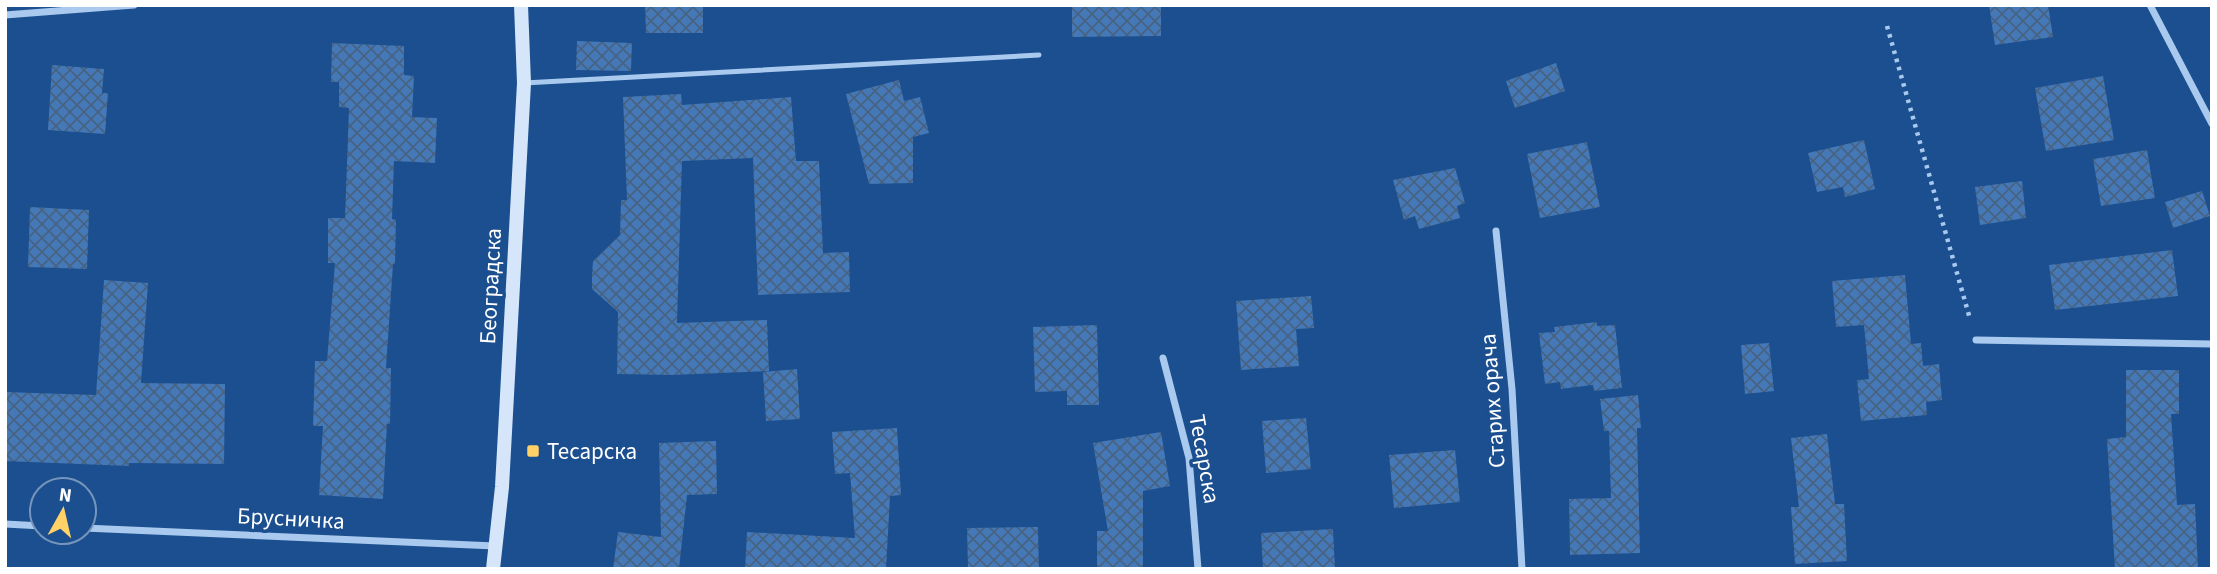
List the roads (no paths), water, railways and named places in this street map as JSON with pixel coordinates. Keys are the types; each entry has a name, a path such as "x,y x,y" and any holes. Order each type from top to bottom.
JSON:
{"main road":[{"name":"Београдска","path":"493,569 502,486 524,83 521,5"}],"street":[{"path":"5,15 134,5"},
{"path":"2150,5 2212,124"},
{"name":"Старих орача","path":"1496,231 1512,389 1522,569"},
{"path":"1976,340 2212,344"},
{"name":"Тесарска","path":"1163,358 1189,458 1198,569"},
{"path":"5,524 28,525"},
{"name":"Брусничка","path":"98,528 495,546"}],"lane":[{"path":"524,83 1039,55"}],"place":[{"name":"Тесарска","path":"533,451"}]}
